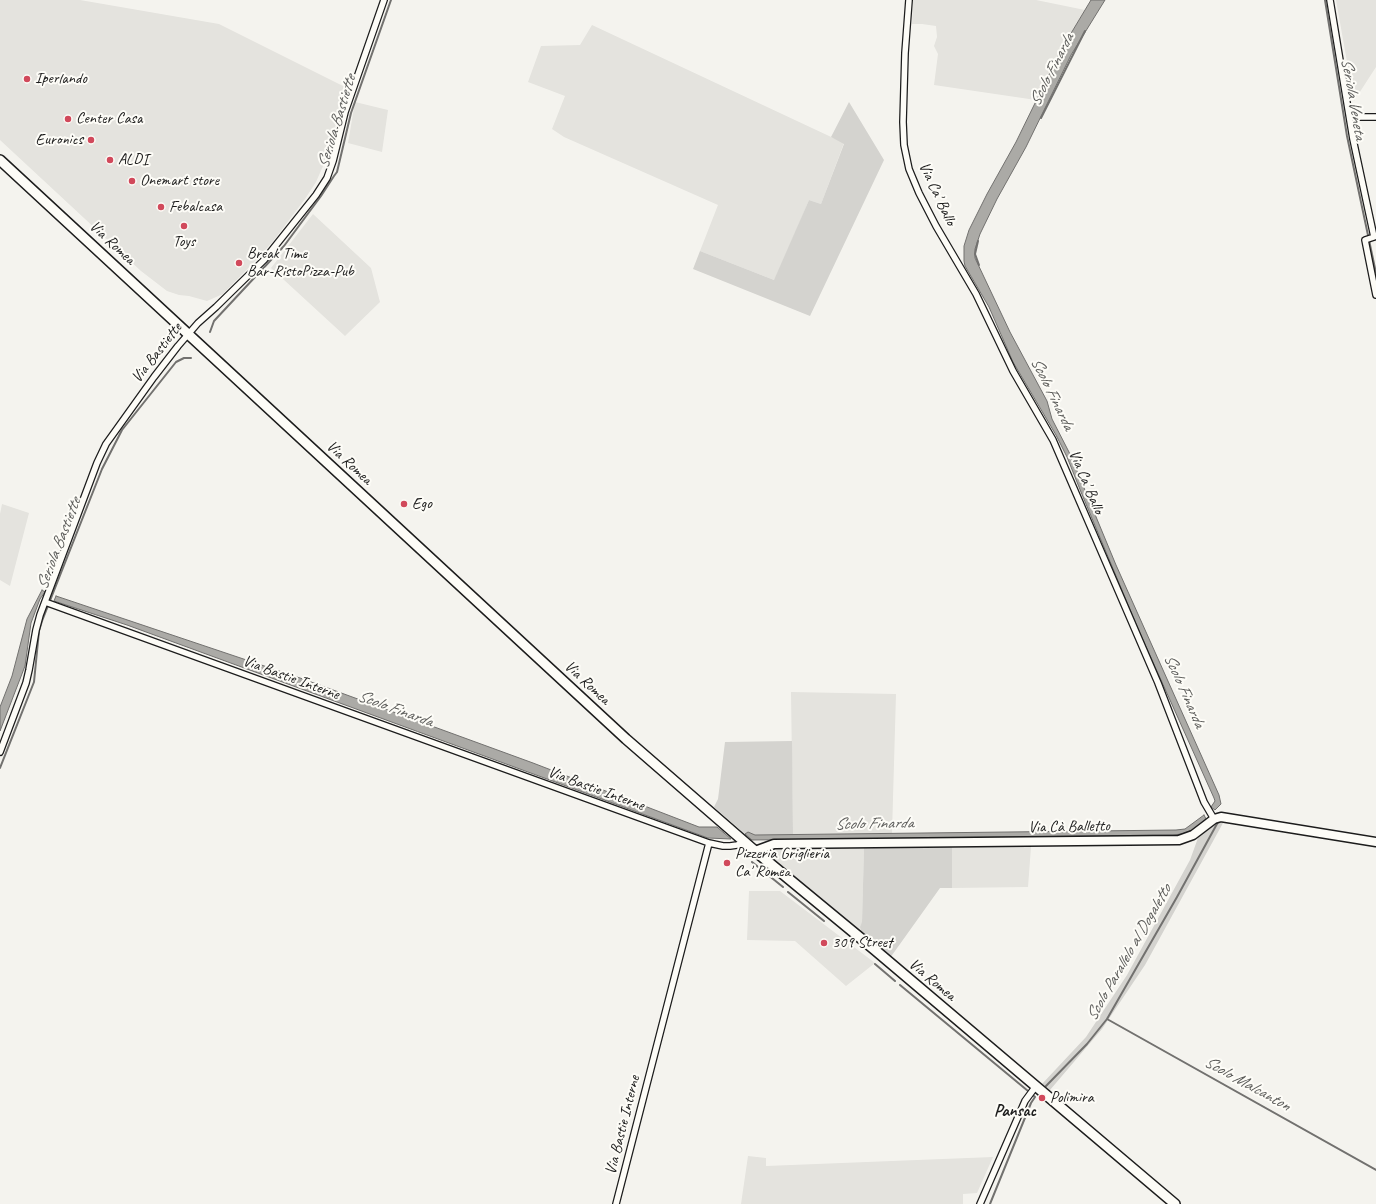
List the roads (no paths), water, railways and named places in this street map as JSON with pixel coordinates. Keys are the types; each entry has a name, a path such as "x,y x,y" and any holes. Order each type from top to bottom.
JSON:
{"main road":[{"name":"Via Romea","path":"0,160 620,734 755,852 1175,1204"}],"street":[{"name":"Via Bastiette","path":"0,752 26,683 36,630 48,603 97,463 106,444 154,377 198,323 264,260 316,195 327,178 333,161 344,112 384,0"},
{"name":"Via Ca' Ballo","path":"909,0 905,53 903,122 904,145 909,169 919,193 936,226 976,294 1013,371 1056,447 1158,683 1204,802 1214,819"},
{"path":"1330,0 1370,239 1376,295"},
{"path":"1350,117 1376,117"},
{"name":"Via Bastie Interne","path":"48,603 709,843 730,846 744,842"},
{"path":"1214,819 1222,817 1376,842"},
{"name":"Via Cà Balletto","path":"755,852 774,844 1179,840 1193,835 1214,819"},
{"name":"Via Bastie Interne","path":"616,1204 709,843"},
{"path":"980,1204 1025,1101 1036,1086"}],"water":[{"path":"1091,0 1105,0 1071,55 1026,147 997,199 980,234 975,249 975,258 1010,332 1047,401 1052,419 1070,454 1116,565 1219,795 1221,804 1215,810 1211,807 1215,801 1214,798 1139,631 1067,457 1056,435 1013,362 989,307 965,266 964,261 964,246 969,230 1016,142 1061,50"},
{"path":"42,590 45,592 40,599 31,623 25,666 0,731 0,707 12,676 27,619"},
{"path":"56,596 303,679 533,763 699,827 717,827 731,839 708,838 127,625 54,601"},
{"path":"1204,815 1206,819 1193,830 1182,834 1172,835 752,840 745,834 748,832 755,835 1176,830 1185,829"}],"waterway":[{"name":"Seriola Bastiette","path":"210,332 214,321 284,246 337,172 351,113 391,0"},
{"name":"Seriola Veneta","path":"1325,0 1347,136 1376,273"},
{"name":"Scolo Finarda","path":"1041,118 1085,31"},
{"name":"Scolo Finarda","path":"978,241 975,254 979,265"},
{"name":"Seriola Bastiette","path":"0,768 34,682 39,631 42,621 102,469 122,430 176,362 184,358 191,358"},
{"name":"Scolo Parallelo al Dogaletto","path":"1046,1086 1087,1044 1107,1019 1218,822"},
{"path":"752,862 783,887"},
{"path":"788,892 824,921"},
{"path":"875,964 895,981"},
{"path":"900,985 1028,1091"},
{"name":"Scolo Malcanton","path":"1107,1019 1376,1170"},
{"name":"Scolo Parallelo al Dogaletto","path":"990,1204 1031,1103 1035,1097 1034,1096"}],"place":[{"name":"Iperlando","path":"27,79"},
{"name":"Center Casa","path":"68,119"},
{"name":"Euronics","path":"91,140"},
{"name":"ALDI","path":"110,160"},
{"name":"Onemart store","path":"132,181"},
{"name":"Febalcasa","path":"161,207"},
{"name":"Toys","path":"184,226"},
{"name":"Break Time Bar-RistoPizza-Pub","path":"239,263"},
{"name":"Ego","path":"404,504"},
{"name":"Pizzeria Griglieria Ca' Romea","path":"727,863"},
{"name":"309 Street","path":"824,943"},
{"name":"Polimira","path":"1042,1098"}],"district":[{"name":"Pansac","path":"1015,1112"}]}
